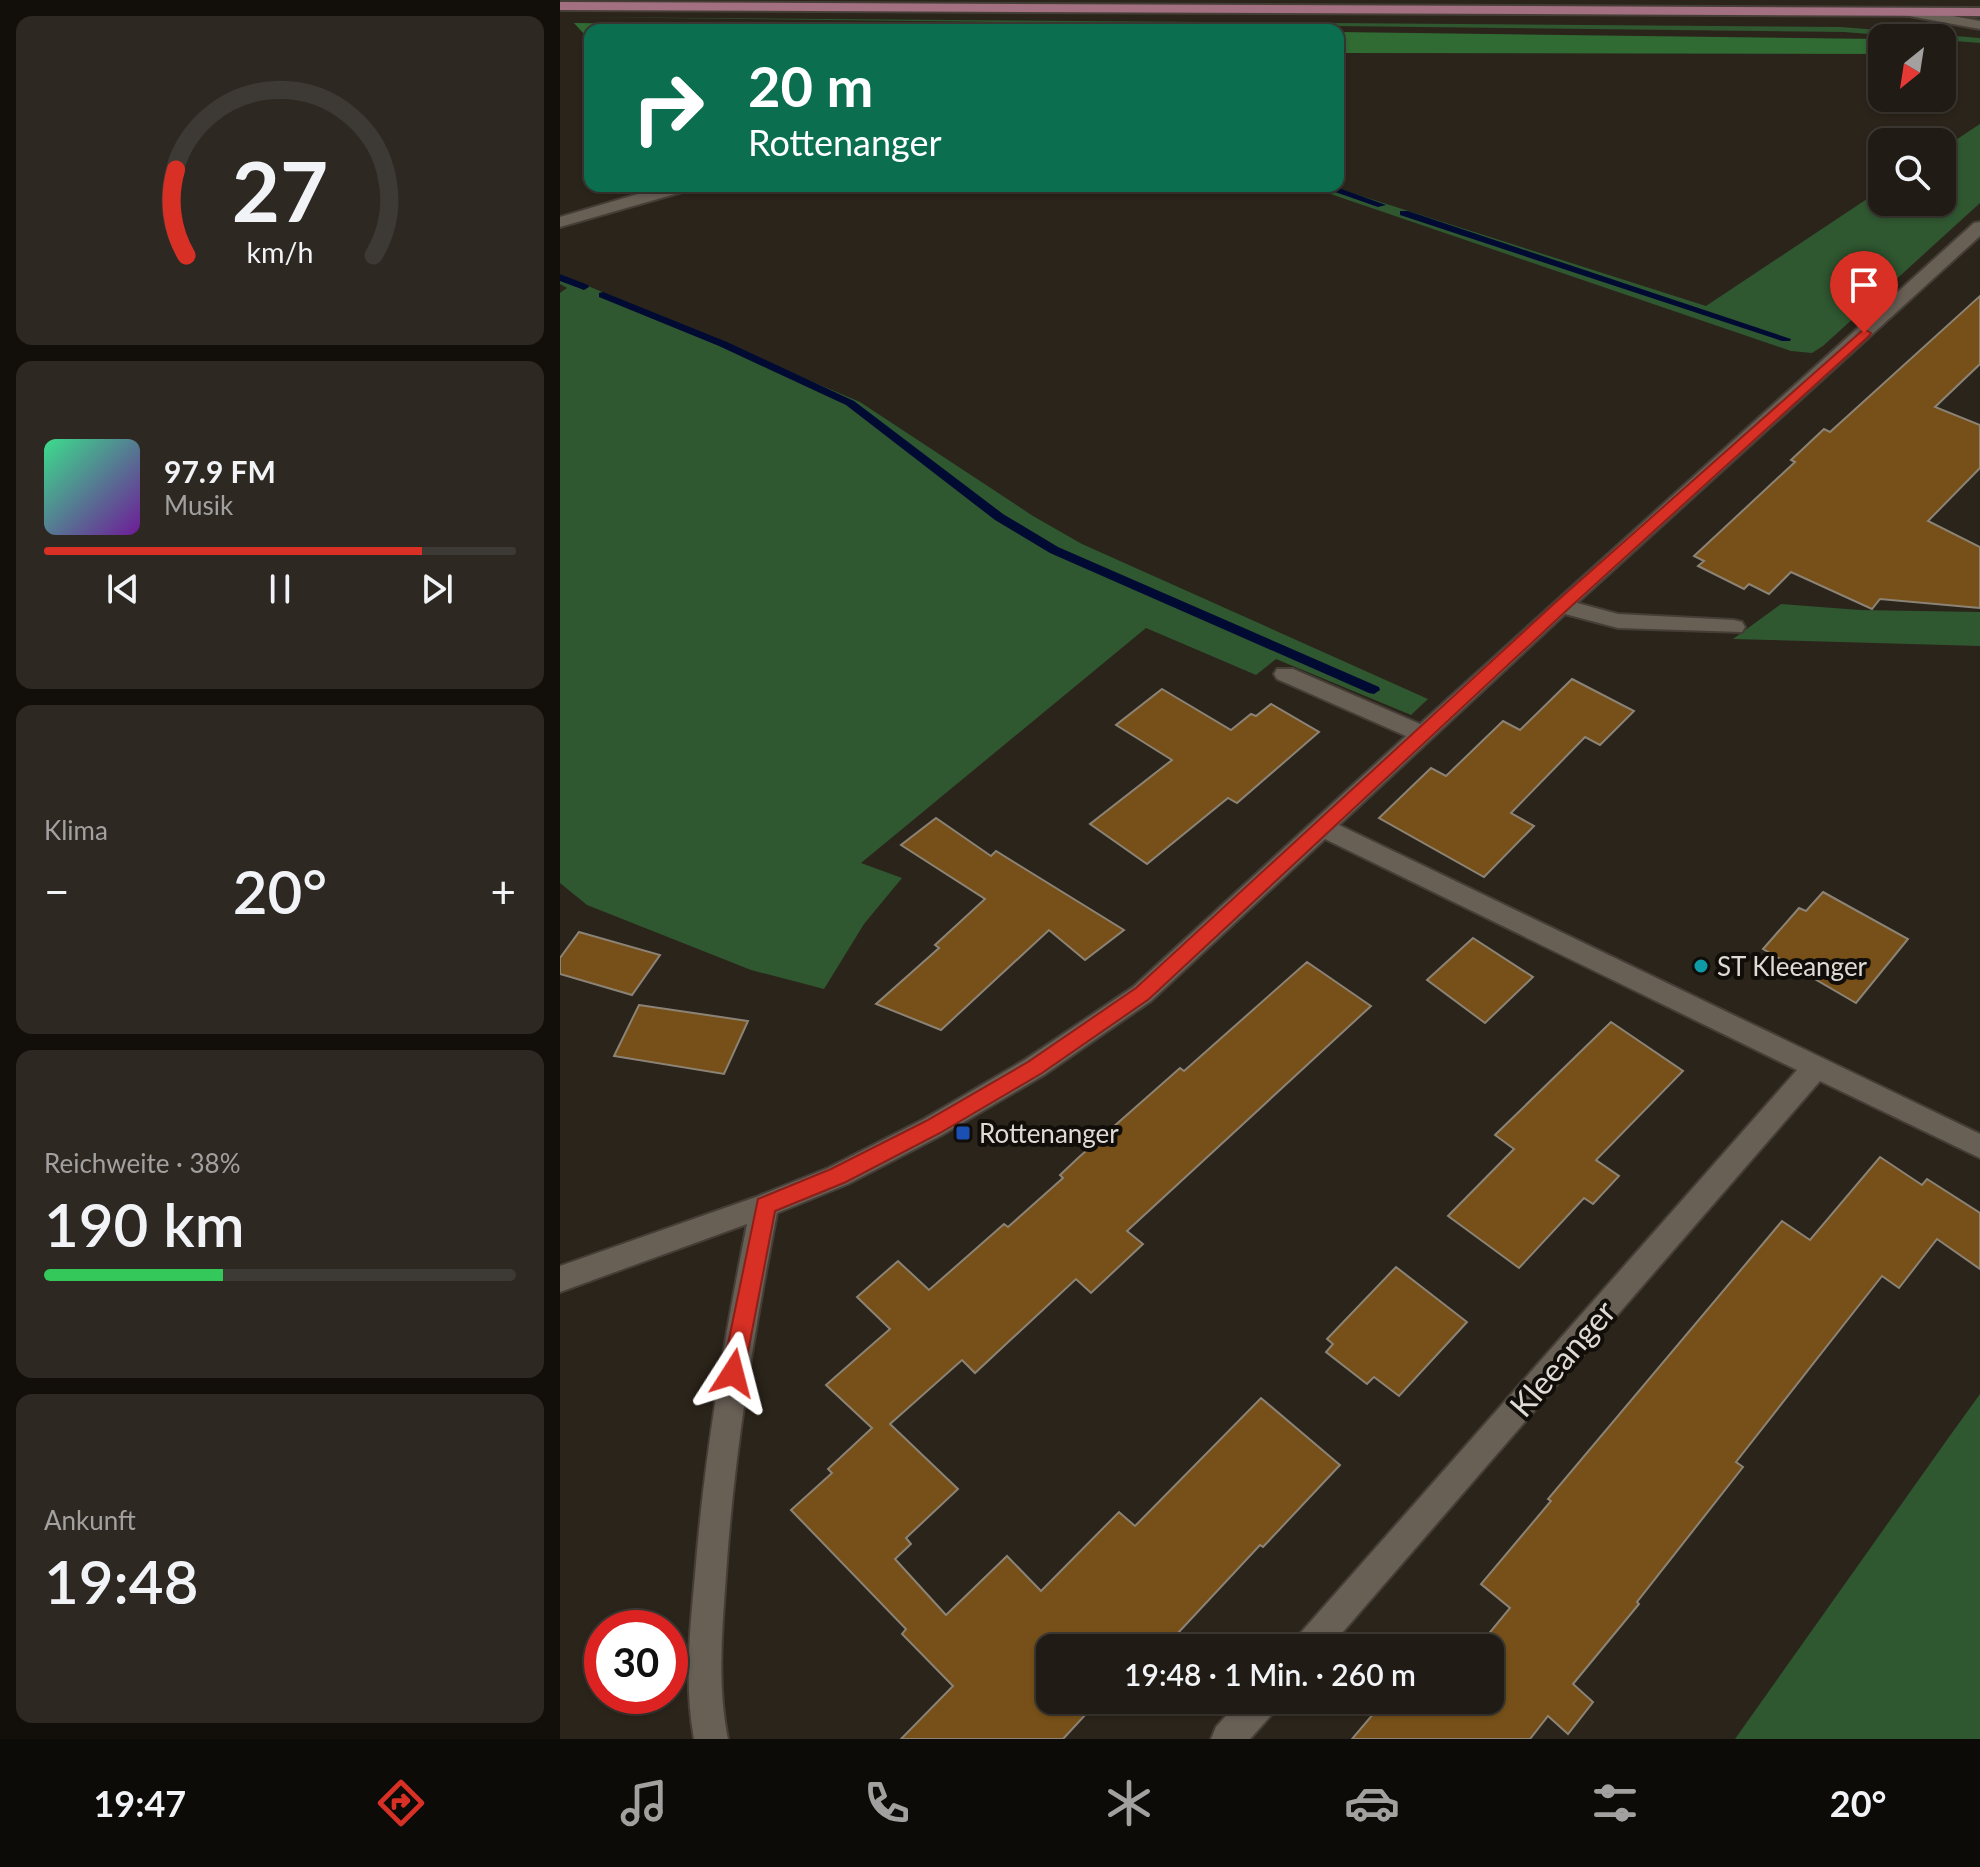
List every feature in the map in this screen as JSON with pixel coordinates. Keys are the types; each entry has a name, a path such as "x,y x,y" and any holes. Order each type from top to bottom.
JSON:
{"main road":[{"path":"560,6 1980,12"}],"street":[{"path":"1909,12 1980,25"},
{"path":"560,222 662,192"},
{"path":"560,1279 765,1206 838,1176 933,1127 1085,1034 1142,994 1561,606 1980,227"},
{"path":"1561,606 1618,621 1734,627"},
{"path":"1285,674 1422,734"},
{"path":"1321,827 1980,1147"},
{"name":"Kleeanger","path":"1320,1634 1816,1067"},
{"path":"711,1739 705,1714 705,1653 714,1509 736,1346 765,1206"},
{"path":"1228,1739 1250,1714"}],"green space":[{"path":"575,17 1841,27 1868,29 1868,34 1344,24"},
{"path":"574,23 657,24 584,24 584,34"},
{"path":"1344,32 1868,39 1868,54 1344,53"},
{"path":"1956,36 1980,38 1980,43 1956,41"},
{"path":"1980,124 1980,203 1812,353 1791,351 1325,192 1344,190 1706,306 1868,198 1868,216 1956,216 1956,140"},
{"path":"560,274 860,402 1033,516 1082,544 1428,699 1411,715 1276,659 1256,675 1146,628 861,863 902,878 864,924 824,989 751,970 587,905 560,883 560,293 567,288 560,284"},
{"path":"1781,604 1860,610 1980,612 1980,646 1733,639"},
{"path":"1980,1394 1980,1739 1735,1739 1949,1437"}],"building":[{"path":"1980,296 1980,364 1935,407 1980,425 1980,468 1928,521 1980,547 1980,608 1880,599 1872,609 1791,572 1769,594 1749,584 1744,589 1698,566 1704,561 1694,556 1795,462 1791,460 1824,429 1830,432"},
{"path":"1572,679 1634,711 1600,745 1585,737 1511,813 1534,826 1484,877 1379,818 1431,768 1446,776 1503,721 1520,730"},
{"path":"1162,689 1231,730 1251,714 1256,716 1271,704 1319,732 1237,803 1228,798 1147,864 1090,824 1172,760 1116,725"},
{"path":"936,818 991,856 996,851 1124,930 1085,960 1049,930 941,1030 876,1004 939,948 935,945 985,899 901,845"},
{"path":"1823,892 1908,939 1856,1003 1763,949 1799,908 1806,911"},
{"path":"579,932 660,955 632,995 560,974 560,958"},
{"path":"1473,938 1533,977 1485,1023 1427,980"},
{"path":"1307,962 1371,1006 1127,1231 1143,1244 1091,1293 1076,1279 975,1373 962,1360 890,1424 958,1489 906,1538 911,1544 895,1559 946,1615 1007,1556 1041,1591 1119,1512 1135,1526 1261,1398 1340,1465 1177,1634 1036,1634 1036,1714 1086,1714 1063,1739 901,1739 953,1686 902,1634 906,1629 791,1510 832,1473 828,1469 872,1428 826,1385 890,1329 857,1297 898,1261 929,1290 1004,1224 1008,1227 1063,1178 1060,1175 1078,1158 1180,1068 1184,1071"},
{"path":"639,1005 748,1021 724,1074 614,1056"},
{"path":"1611,1022 1683,1071 1596,1160 1619,1176 1593,1204 1584,1198 1519,1268 1448,1216 1514,1149 1495,1135"},
{"path":"1880,1157 1922,1185 1927,1179 1980,1213 1980,1269 1937,1239 1899,1288 1882,1276 1736,1462 1743,1467 1637,1602 1639,1604 1573,1684 1593,1702 1568,1734 1548,1716 1530,1739 1352,1739 1373,1714 1504,1714 1504,1634 1489,1634 1510,1608 1481,1584 1551,1501 1548,1499 1782,1221 1810,1240"},
{"path":"1396,1267 1467,1322 1399,1396 1374,1377 1367,1384 1326,1352 1333,1344 1327,1339"}],"waterway":[{"path":"1341,192 1381,205"},
{"path":"1404,213 1786,339"},
{"path":"560,277 584,287"},
{"path":"603,295 723,344 850,403 999,517 1054,550 1374,690"}],"place":[{"name":"ST Kleeanger","path":"1701,966"},
{"name":"Rottenanger","path":"963,1133"}],"route":[{"path":"733,1373 765,1206 838,1176 933,1127 1035,1067 1142,994 1561,606 1864,333"}]}
